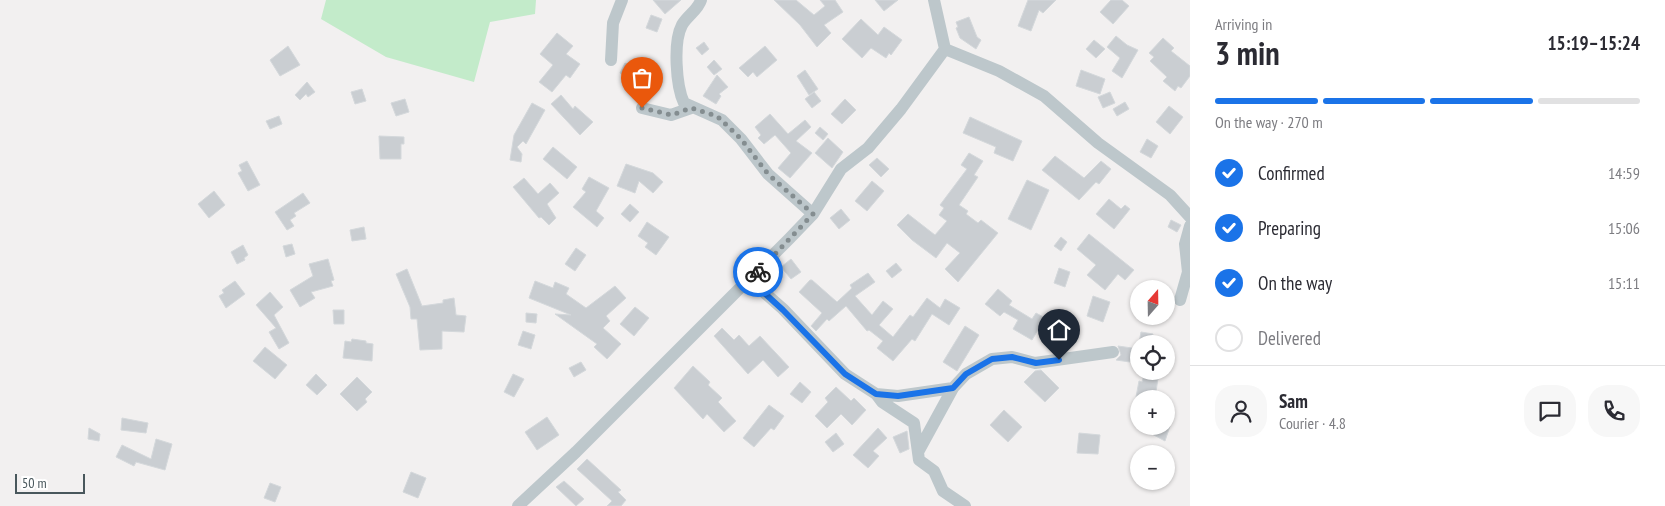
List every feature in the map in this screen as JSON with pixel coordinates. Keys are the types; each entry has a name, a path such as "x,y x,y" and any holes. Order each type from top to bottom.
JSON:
{"street":[{"path":"611,60 613,22 622,0"},
{"path":"701,0 683,24 677,46 680,94 684,103 691,108 722,120 741,139 768,174 813,214"},
{"path":"934,0 946,49"},
{"path":"518,506 576,452 750,280 813,214 841,169 868,148 901,109 946,49"},
{"path":"946,49 999,71 1044,96 1098,143 1170,195 1190,218"},
{"path":"642,108 672,115 691,108"},
{"path":"1180,300 1188,272 1185,244 1190,226"},
{"path":"750,280 783,310 845,374 876,394 882,402 914,423 919,460 934,472 943,491 966,506"},
{"path":"918,452 953,388 966,374 992,359 1012,357 1036,363 1113,352"},
{"path":"876,394 898,396 953,388"}],"green space":[{"path":"326,0 536,0 535,14 490,22 474,82 386,57 321,19"}],"building":[{"path":"653,0 681,0 665,14"},
{"path":"774,0 796,0 814,15 825,6 820,0 835,0 843,12 824,25 831,33 817,47 800,25"},
{"path":"875,0 898,0 884,11"},
{"path":"1028,0 1056,0 1043,13 1039,10 1031,31 1018,26"},
{"path":"1111,0 1122,0 1129,6 1113,24 1100,12"},
{"path":"651,15 662,19 657,32 646,28"},
{"path":"969,17 977,37 981,40 976,49 960,38 956,28 958,27 956,22"},
{"path":"861,19 878,35 884,27 902,40 891,55 889,53 886,58 871,48 862,58 842,39"},
{"path":"557,33 573,46 566,54 580,64 570,78 566,75 552,92 539,82 553,65 540,54"},
{"path":"1116,36 1127,45 1138,50 1122,78 1112,71 1120,58 1107,47"},
{"path":"1163,38 1174,48 1171,51 1190,66 1190,76 1181,88 1178,86 1175,91 1163,81 1167,77 1150,61 1154,57 1149,53"},
{"path":"1094,40 1105,49 1096,58 1086,49"},
{"path":"704,42 709,49 702,55 696,48"},
{"path":"288,46 300,65 280,76 270,60"},
{"path":"765,46 777,60 757,77 753,72 748,77 739,68"},
{"path":"714,60 722,69 714,75 707,67"},
{"path":"625,63 634,68 628,77 620,73"},
{"path":"805,70 818,89 809,95 797,76"},
{"path":"1081,70 1105,79 1100,94 1076,86"},
{"path":"717,75 728,87 719,94 721,96 716,104 703,96"},
{"path":"307,82 315,92 308,97 306,94 300,100 295,95"},
{"path":"362,89 366,101 355,104 351,92"},
{"path":"814,92 821,101 812,108 805,99"},
{"path":"1110,92 1115,103 1103,108 1098,97"},
{"path":"561,95 573,109 575,106 593,122 580,135 551,104"},
{"path":"405,99 409,112 396,116 391,103"},
{"path":"845,99 856,110 842,124 831,114"},
{"path":"1125,102 1129,109 1117,116 1113,109"},
{"path":"532,103 545,110 526,144 523,141 517,147 522,154 521,162 510,160 514,135"},
{"path":"1169,106 1183,117 1170,134 1156,122"},
{"path":"770,114 788,134 805,120 811,127 796,141 812,153 790,178 778,168 791,153 775,135 764,144 758,138 761,135 755,127"},
{"path":"279,116 282,124 270,129 266,121"},
{"path":"970,117 1022,141 1013,161 994,153 996,147 963,133"},
{"path":"820,127 828,134 823,140 815,133"},
{"path":"379,136 404,137 404,144 401,144 401,159 380,159"},
{"path":"828,138 843,152 832,168 815,153"},
{"path":"1147,139 1158,146 1151,158 1140,152"},
{"path":"553,147 577,167 567,179 543,159"},
{"path":"969,153 983,161 974,175 978,177 959,205 968,211 966,214 978,223 981,220 998,233 958,282 945,269 960,253 947,243 936,258 912,240 897,225 908,214 935,235 947,221 939,215 944,208 940,205 967,169 961,165"},
{"path":"1055,156 1084,178 1101,161 1111,169 1099,184 1096,182 1079,200 1042,170"},
{"path":"877,158 889,169 881,177 869,165"},
{"path":"247,161 260,185 248,191 238,173 242,171 239,165"},
{"path":"626,164 653,173 663,182 653,193 639,181 635,193 617,186"},
{"path":"589,177 609,188 596,211 604,218 597,227 573,207 586,192 582,189"},
{"path":"524,178 538,194 550,183 559,193 547,204 556,218 549,225 541,217 539,218 513,187"},
{"path":"1027,180 1049,190 1031,230 1008,219"},
{"path":"872,181 884,191 867,211 855,201"},
{"path":"214,191 225,205 209,218 198,204"},
{"path":"303,193 310,203 294,213 296,216 290,220 294,226 287,230 275,212"},
{"path":"1109,199 1121,209 1125,205 1130,209 1114,229 1096,214"},
{"path":"630,204 639,212 630,222 621,214"},
{"path":"841,209 850,220 839,229 830,218"},
{"path":"1171,220 1181,225 1177,232 1168,227"},
{"path":"647,222 669,237 656,255 645,247 648,243 638,236"},
{"path":"364,227 366,239 352,241 350,230"},
{"path":"1089,234 1134,270 1125,280 1118,274 1105,290 1087,275 1096,265 1077,249"},
{"path":"1061,237 1067,242 1061,251 1054,246"},
{"path":"292,244 295,254 286,257 283,246"},
{"path":"243,245 248,255 244,258 245,260 237,264 231,252"},
{"path":"576,248 586,255 575,271 565,264"},
{"path":"328,259 334,280 331,281 333,286 311,292 315,298 300,307 290,290 313,276 309,264"},
{"path":"791,259 801,272 791,279 781,267"},
{"path":"896,263 902,270 892,278 886,271"},
{"path":"1059,268 1070,272 1065,287 1054,283"},
{"path":"407,269 422,306 443,303 443,300 454,298 456,315 466,316 464,332 442,331 442,349 420,350 417,319 411,319 410,307 396,274"},
{"path":"868,273 875,282 855,296 872,315 883,301 893,309 879,325 893,337 910,315 913,317 927,298 940,308 945,299 960,308 949,325 932,314 915,341 912,339 893,361 877,348 883,341 869,330 867,331 846,306 829,321 827,319 816,331 811,326 822,313 799,292 812,280 837,302 852,288 850,285"},
{"path":"235,281 245,294 226,308 219,296 224,293 222,290"},
{"path":"535,281 553,288 555,282 569,288 566,294 586,308 615,286 626,298 606,316 610,321 603,328 621,344 607,359 594,347 597,344 555,314 571,315 529,298"},
{"path":"998,289 1012,301 1009,305 1032,319 1036,313 1045,318 1032,340 1013,329 1018,320 1004,312 1000,316 985,304"},
{"path":"270,292 283,307 274,315 289,343 279,349 269,332 276,328 256,305"},
{"path":"1093,296 1110,302 1103,322 1087,316"},
{"path":"635,307 649,318 634,336 620,324"},
{"path":"333,310 344,310 344,324 334,324"},
{"path":"526,313 537,314 536,323 526,322"},
{"path":"965,326 979,335 957,371 943,362"},
{"path":"722,328 734,340 739,335 749,346 760,336 789,367 778,377 763,360 748,374 714,336"},
{"path":"1053,329 1068,334 1064,348 1048,343"},
{"path":"523,331 535,335 531,349 518,345"},
{"path":"1141,332 1153,334 1153,335 1140,335"},
{"path":"352,339 373,344 372,361 343,358 345,341 351,342"},
{"path":"1118,346 1130,348 1130,362 1116,360 1121,355"},
{"path":"265,347 287,365 275,379 253,361"},
{"path":"581,362 586,370 574,377 569,368"},
{"path":"693,366 710,382 708,385 722,398 718,402 736,421 724,432 707,414 703,419 674,388"},
{"path":"1041,370 1059,388 1045,402 1024,382 1035,371"},
{"path":"316,374 327,385 317,395 306,385"},
{"path":"513,374 524,379 514,397 504,392"},
{"path":"357,377 372,392 365,399 367,402 357,411 340,394"},
{"path":"1143,380 1158,380 1156,390 1137,390 1139,381 1142,382"},
{"path":"800,382 811,392 802,403 790,394"},
{"path":"836,387 851,401 854,398 866,410 852,425 841,414 827,428 815,416 828,402 825,398"},
{"path":"769,405 784,416 774,430 771,428 754,447 743,438"},
{"path":"1004,410 1022,427 1008,442 990,425"},
{"path":"547,417 559,435 537,450 525,432"},
{"path":"122,418 148,423 146,433 121,430"},
{"path":"89,428 100,434 99,441 88,439"},
{"path":"878,428 887,438 873,451 879,456 868,468 853,455"},
{"path":"907,431 909,449 900,453 893,437"},
{"path":"836,433 844,444 833,452 825,442"},
{"path":"1079,433 1100,435 1098,454 1077,453"},
{"path":"1154,435 1167,435 1165,441"},
{"path":"156,439 172,444 165,470 136,462 134,466 116,457 122,445 151,459"},
{"path":"587,459 621,490 618,492 626,500 621,506 607,506 612,501 577,469"},
{"path":"411,472 426,478 418,498 403,492"},
{"path":"564,481 584,499 576,506 556,487"},
{"path":"270,483 281,487 275,502 264,498"}],"way so far":[{"path":"642,108 672,115 691,108 717,116 749,148 768,174 813,214 758,272"}],"route":[{"path":"758,272 750,280 783,310 845,374 876,394 898,396 953,388 966,374 992,359 1012,357 1036,363 1059,360"}]}
